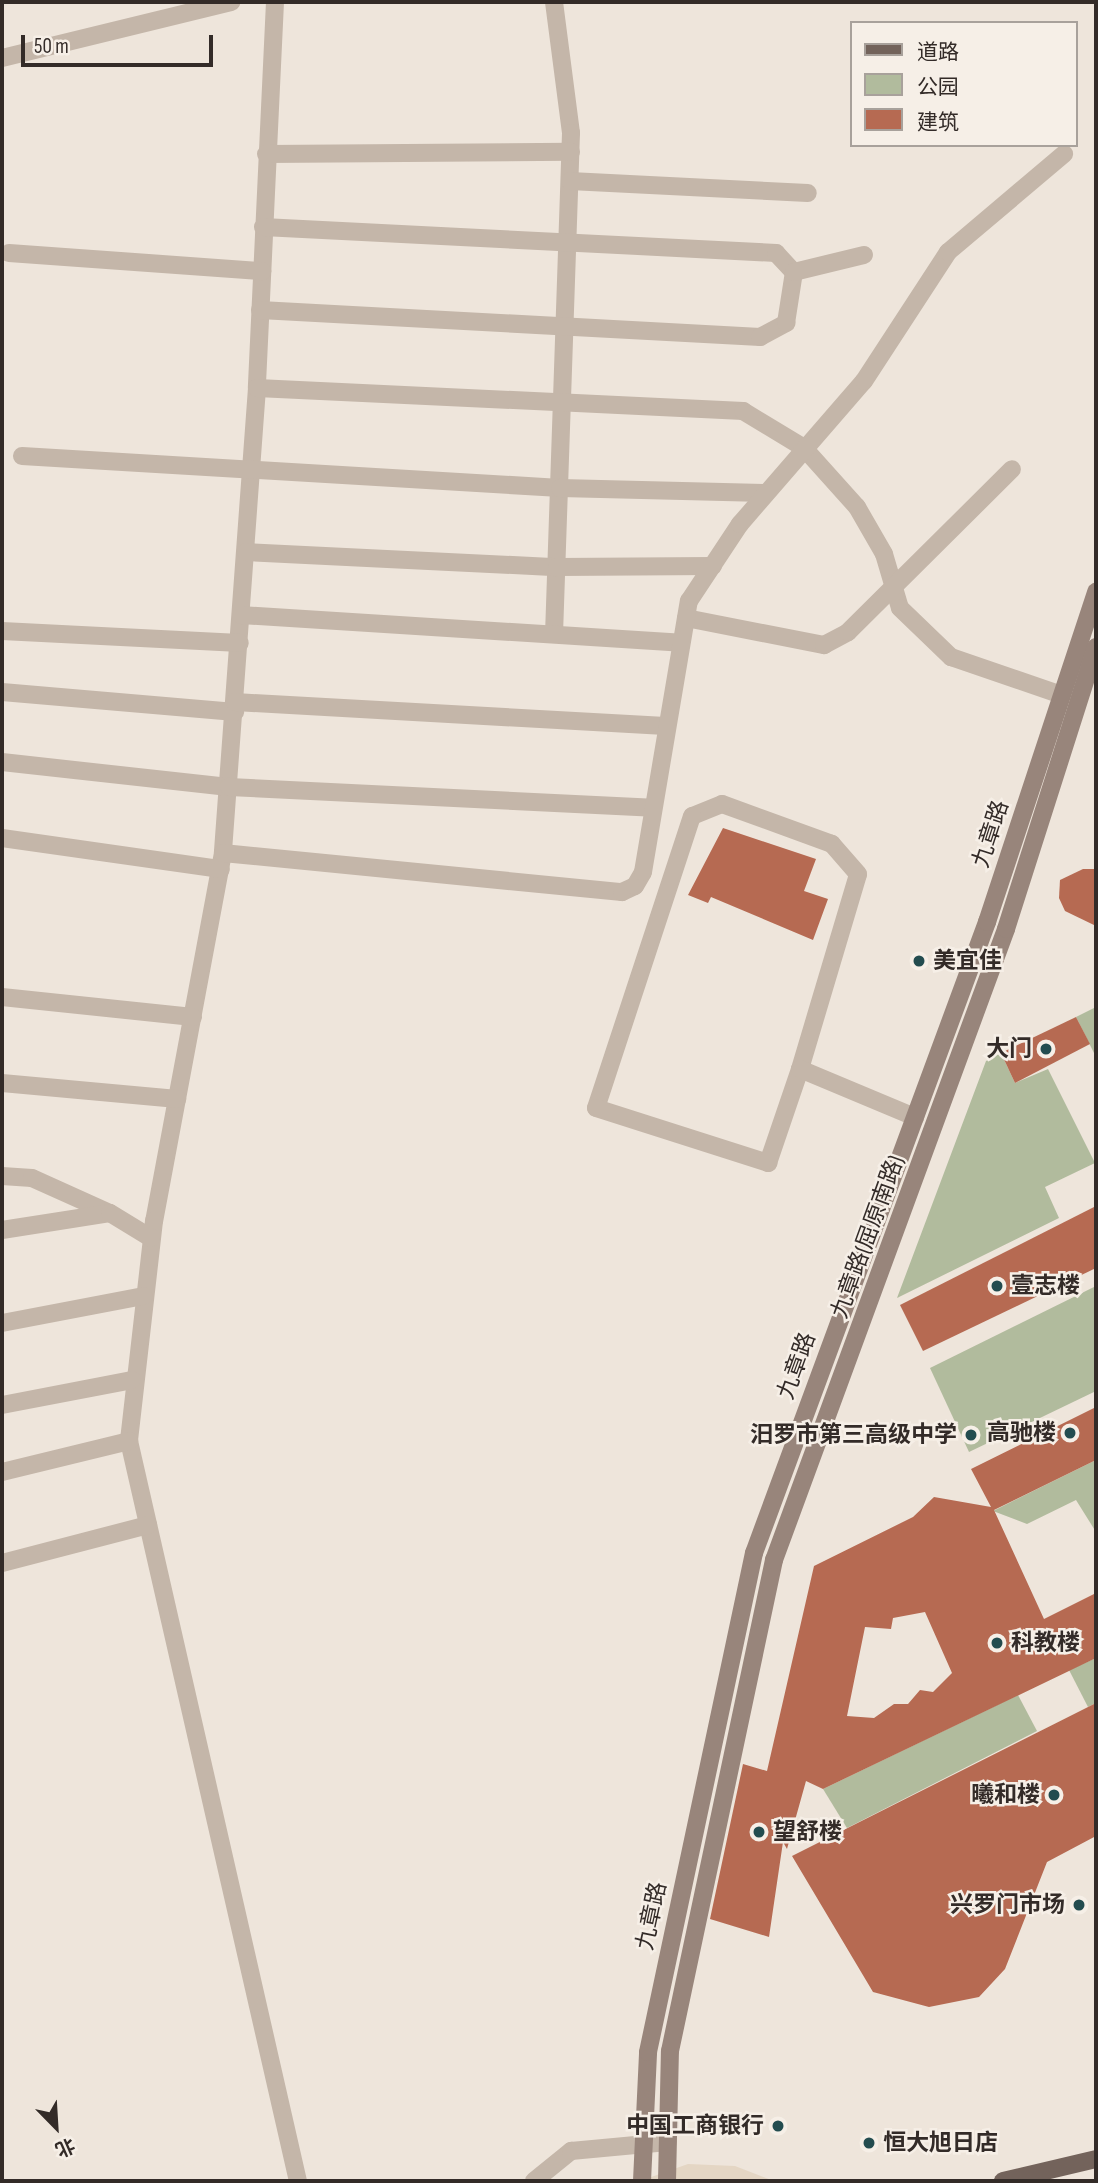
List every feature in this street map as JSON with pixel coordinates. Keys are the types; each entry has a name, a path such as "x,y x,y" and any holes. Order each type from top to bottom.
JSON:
{"main road":[{"path":"1003,2181 1096,2159"}],"street":[{"path":"2,58 231,2"},
{"path":"275,2 257,388 222,861 151,1238 132,1380 129,1441 299,2181"},
{"path":"554,2 571,152 554,634"},
{"path":"266,153 571,152"},
{"path":"2,838 222,861 622,892 643,872 665,726 686,618 713,566 766,493 864,381 947,252 1064,154"},
{"path":"570,181 808,193"},
{"path":"263,227 568,245 776,253 794,272"},
{"path":"9,253 262,271"},
{"path":"794,272 864,255"},
{"path":"260,310 566,323 760,337 786,323 794,272"},
{"path":"257,388 564,405 743,411 804,448 873,530 891,589 917,626 967,667 1062,695"},
{"path":"22,456 251,473 560,488 766,493"},
{"path":"686,618 824,645 848,632 1012,469"},
{"path":"246,552 557,567 713,566"},
{"name":"九章路","path":"642,2181 648,2052 754,1553 915,1117 1096,592"},
{"path":"241,615 681,643"},
{"path":"2,631 240,643"},
{"name":"九章路(屈原南路)","path":"667,2181 670,2051 774,1560 1006,929 1096,648"},
{"path":"2,692 235,707 665,726"},
{"path":"2,762 229,787 652,808"},
{"path":"723,804 832,845 858,874 800,1069 768,1163 596,1108 692,817 723,804"},
{"path":"2,997 192,1017"},
{"path":"800,1069 915,1117"},
{"path":"2,1083 177,1099"},
{"path":"2,1176 32,1178 110,1213 151,1238"},
{"path":"2,1230 110,1213"},
{"path":"2,1323 143,1296"},
{"path":"2,1405 132,1380"},
{"path":"2,1472 129,1441"},
{"path":"2,1563 148,1525"},
{"path":"534,2181 571,2151 667,2142"}],"green space":[{"path":"1096,1007 1096,1057 1076,1017"},
{"path":"1001,1053 1015,1083 1048,1069 1095,1163 1045,1187 1059,1218 897,1298 986,1061"},
{"path":"1096,1286 1096,1391 969,1452 930,1368"},
{"path":"1096,1460 1096,1532 1076,1500 1027,1524 993,1511"},
{"path":"1096,1658 1096,1703 1088,1707 1069,1670"},
{"path":"1018,1695 1037,1731 847,1828 823,1789"}],"shaded area":[{"path":"688,2164 735,2166 774,2181 640,2181"}],"building":[{"path":"723,828 816,859 804,891 828,899 813,940 711,897 708,903 688,895"},
{"path":"1083,869 1096,869 1096,926 1065,911 1059,898 1060,880"},
{"name":"大门","path":"1076,1017 1090,1044 1015,1083 1001,1053"},
{"name":"壹志楼","path":"1096,1206 1096,1268 923,1351 900,1305"},
{"name":"科教楼","path":"1096,1407 1096,1460 994,1510 1044,1619 1096,1593 1096,1658 823,1789 806,1781 787,1849 783,1842 769,1937 710,1919 743,1764 767,1771 814,1566 913,1517 934,1497 991,1507 971,1469","holes":["925,1612 952,1673 933,1692 920,1690 908,1704 894,1704 874,1718 847,1716 865,1627 891,1629 893,1618"]},
{"path":"1096,1703 1096,1836 1047,1862 1005,1969 979,1997 929,2007 873,1992 792,1856"}],"place":[{"name":"美宜佳","path":"919,961"},
{"name":"大门","path":"1046,1049"},
{"name":"壹志楼","path":"997,1286"},
{"name":"高驰楼","path":"1070,1433"},
{"name":"汨罗市第三高级中学","path":"971,1435"},
{"name":"科教楼","path":"997,1643"},
{"name":"曦和楼","path":"1054,1795"},
{"name":"望舒楼","path":"759,1832"},
{"name":"兴罗门市场","path":"1079,1905"},
{"name":"中国工商银行","path":"778,2126"},
{"name":"恒大旭日店","path":"869,2143"}]}
